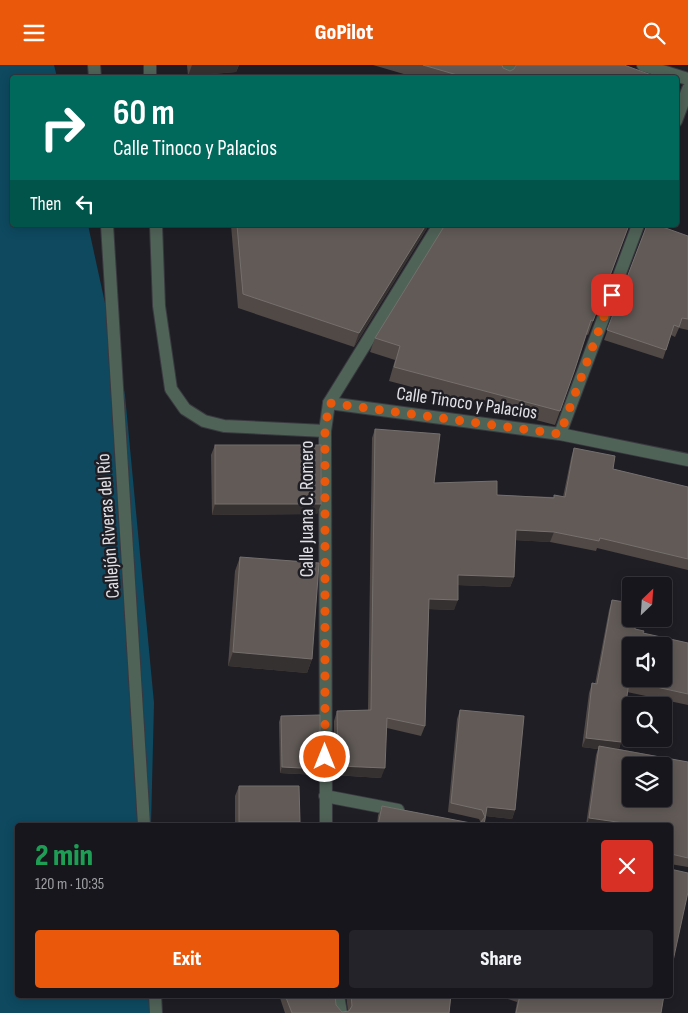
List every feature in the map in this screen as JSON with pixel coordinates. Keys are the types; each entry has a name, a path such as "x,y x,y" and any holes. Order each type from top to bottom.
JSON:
{"street":[{"path":"644,65 675,75"},
{"path":"679,113 688,89"},
{"name":"Callejón Riveras del Río","path":"108,227 144,823"},
{"path":"156,227 160,306 171,389 185,409 204,421 224,425 325,431"},
{"name":"Calle Juana C. Romero","path":"326,823 325,431 329,403 438,227"},
{"path":"560,434 637,227"},
{"name":"Calle Tinoco y Palacios","path":"329,403 560,434 688,460"},
{"path":"325,796 408,812"},
{"path":"155,998 156,1013"},
{"path":"338,998 341,1013"}],"water":[{"path":"0,65 54,65 56,75 10,75 10,227 88,227 125,395 154,703 151,823 15,823 15,998 150,998 151,1013 0,1013"}],"building":[{"path":"423,65 502,65 503,68 510,71 516,65 624,65 652,75 457,75"},
{"path":"237,227 425,227 359,333 243,294"},
{"path":"444,227 628,227 593,321 591,320 560,411 394,367 400,346 375,338"},
{"path":"646,227 663,227 688,236 688,319 682,318 679,327 674,325 666,350 607,330"},
{"path":"375,429 440,434 434,483 497,481 497,495 554,498 554,495 565,497 574,448 615,456 613,469 688,487 688,559 600,538 599,541 554,532 516,530 514,577 458,575 458,600 429,599 425,726 387,718 385,768 338,766 337,711 371,710"},
{"path":"215,445 321,445 321,504 215,504"},
{"path":"240,557 319,563 312,659 233,652"},
{"path":"612,600 622,602 622,627 635,627 635,629 644,631 643,633 661,637 622,637 622,687 628,687 627,697 622,697 621,742 586,738 592,683 597,684"},
{"path":"672,639 688,643 688,694 656,687 672,687"},
{"path":"460,710 524,716 515,810 487,807 484,823 480,823 485,817 482,810 451,803"},
{"path":"320,715 320,769 282,767 281,716"},
{"path":"599,746 660,757 622,757 622,807 672,807 672,759 688,762 688,858 673,854 673,823 624,823 589,818"},
{"path":"239,786 299,786 300,822 239,822"},
{"path":"382,806 471,823 378,823"},
{"path":"673,870 688,873 688,892 673,961"},
{"path":"286,998 335,998 336,1005 342,1012 349,1011 352,1006 351,998 451,998 449,1013 292,1013"},
{"path":"519,998 664,998 661,1013 516,1013"}],"route":[{"path":"325,757 325,431 329,403 560,434 612,295"}]}
